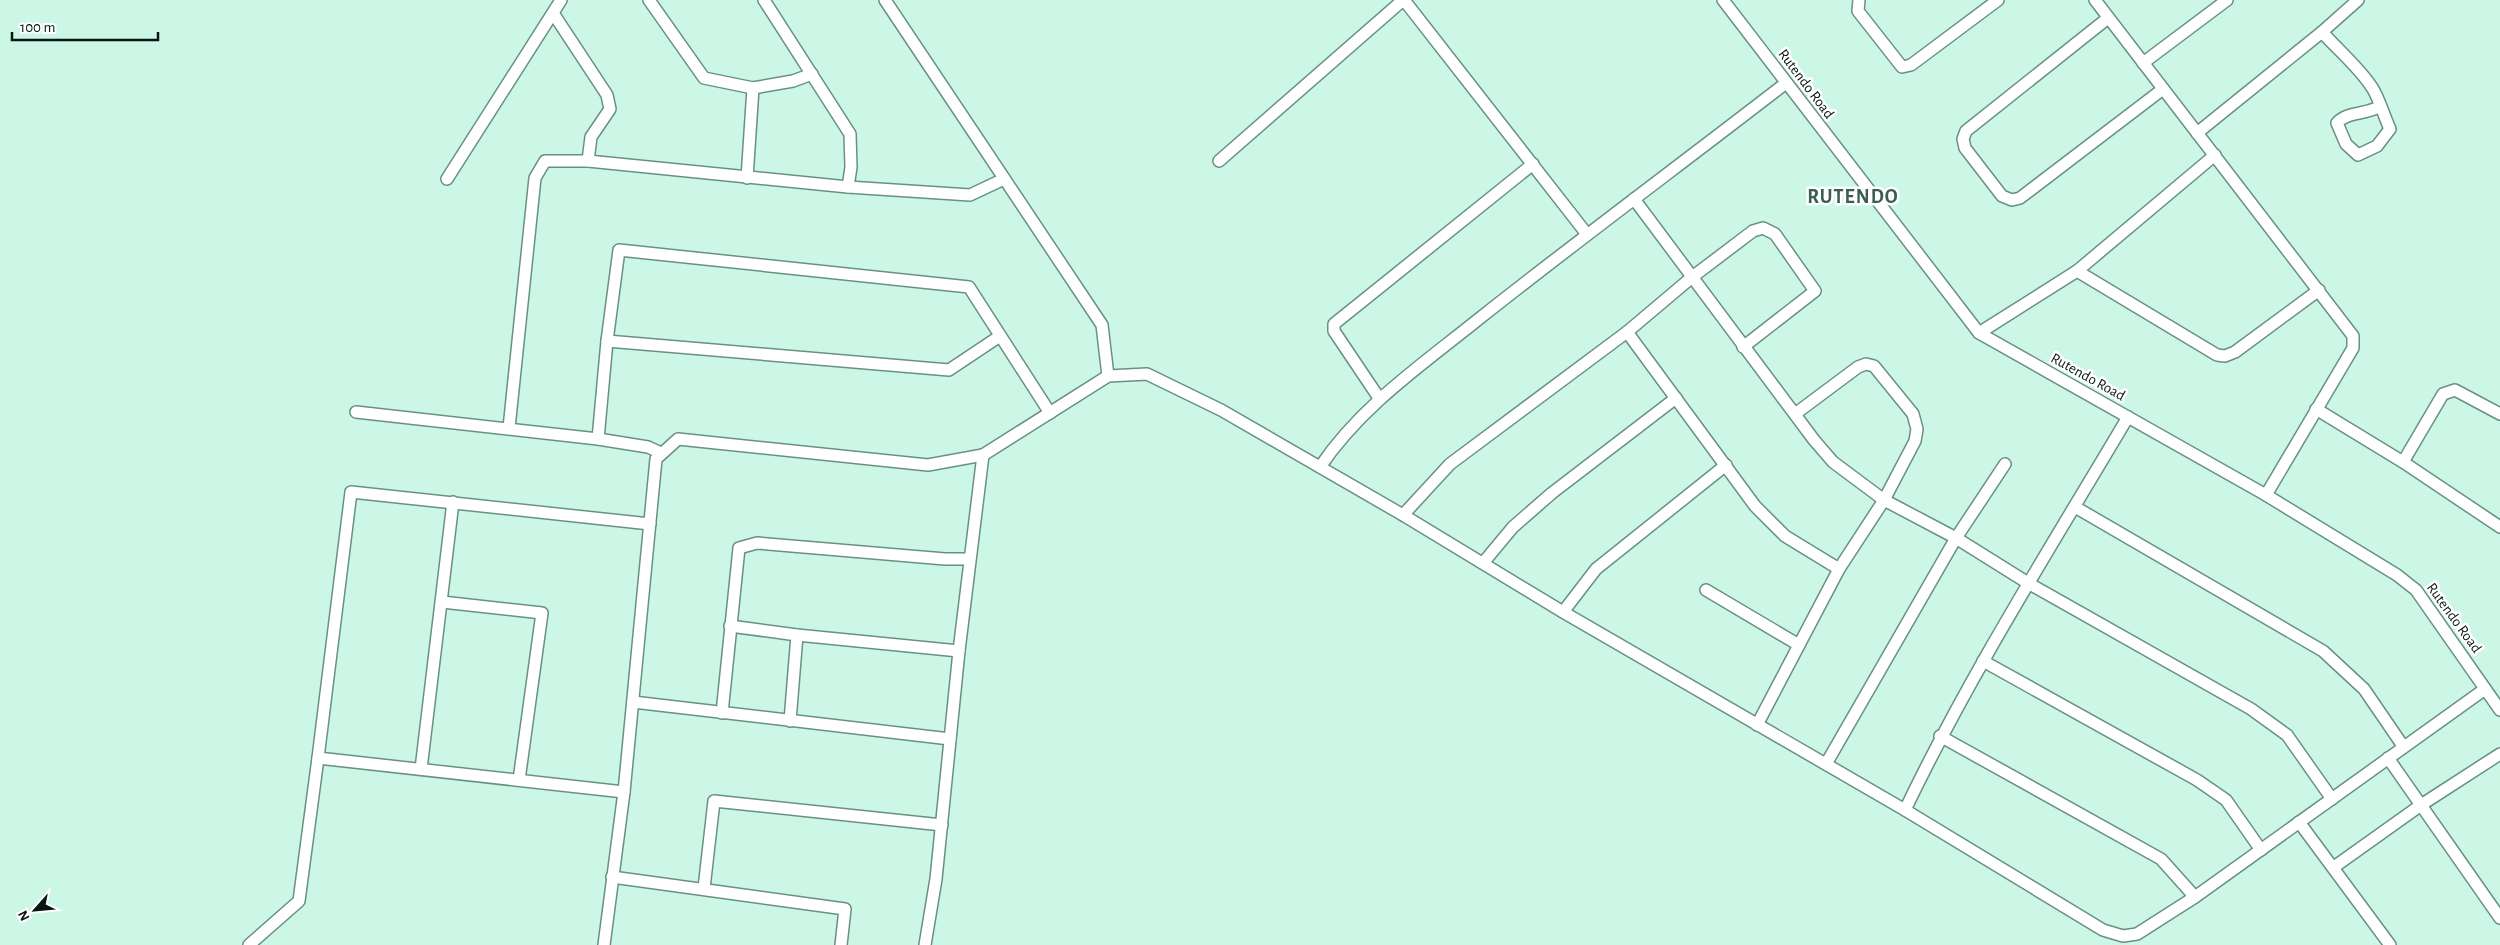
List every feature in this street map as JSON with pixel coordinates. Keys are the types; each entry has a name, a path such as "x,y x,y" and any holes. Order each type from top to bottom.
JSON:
{"street":[{"path":"447,179 561,0"},
{"path":"649,0 704,78 753,88 793,81 812,74"},
{"path":"764,0 850,134 851,167 848,187"},
{"path":"885,0 1102,326 1108,376"},
{"path":"1219,161 1404,0 1586,233"},
{"name":"Rutendo Road","path":"1723,0 1979,333 2266,495 2396,574 2416,590 2500,710"},
{"path":"1858,0 1858,11 1902,67 1911,65 1998,0"},
{"path":"2095,0 2353,336 2353,348 2266,495"},
{"path":"2143,63 2226,0"},
{"path":"2197,133 2322,32 2358,0"},
{"path":"553,13 607,95 610,109 591,137 588,161"},
{"path":"2108,18 1966,131 1963,139 1965,148 2002,196 2012,200 2020,198 2163,89"},
{"path":"2322,32 2372,88 2380,106 2390,129 2376,146 2358,155 2346,144 2337,123 2346,116 2369,113 2380,106"},
{"path":"1320,467 1338,441 1379,398 1586,233 1634,199 1786,83"},
{"path":"747,178 753,88"},
{"path":"1979,333 2077,271 2215,155"},
{"path":"509,428 536,178 545,161 588,161 848,187 970,195 1004,179"},
{"path":"1379,398 1334,331 1334,324 1533,164"},
{"path":"1634,199 1743,347 1833,462 1884,500 1956,538 2028,583 2251,709 2287,735 2332,798"},
{"path":"1403,515 1450,464 1627,332 1691,278 1753,231 1763,228 1775,234 1815,291 1743,347"},
{"path":"598,439 606,341 619,250 969,287 1050,413"},
{"path":"2077,271 2217,355 2225,356 2235,352 2319,290"},
{"path":"1627,332 1755,506 1785,536 1840,570"},
{"path":"606,341 949,370 1000,336"},
{"path":"1757,725 1840,570 1884,500 1915,442 1917,429 1913,414 1874,366 1866,364 1795,414"},
{"path":"604,945 624,792 656,459 661,453 678,439 928,465 983,455 1108,376 1147,374 1221,410 1403,515 1563,612 1905,810 2103,930 2123,936 2138,934 2195,897 2486,688"},
{"path":"2403,462 2443,394 2447,391 2455,390 2500,414"},
{"path":"1483,563 1514,526 1552,493 1676,398"},
{"path":"2316,409 2403,462 2500,527"},
{"path":"356,412 598,439 648,447 661,453"},
{"path":"1905,810 1940,736 2028,583 2128,417"},
{"path":"925,945 936,879 969,559 983,455"},
{"path":"1826,764 1956,538 2005,464"},
{"path":"1563,612 1596,569 1726,465"},
{"path":"249,945 299,901 351,492 650,524"},
{"path":"421,769 453,502"},
{"path":"2074,507 2323,651 2364,689 2403,746"},
{"path":"722,713 739,548 757,543 945,559 969,559"},
{"path":"1706,590 1799,645"},
{"path":"442,602 542,613 519,780"},
{"path":"730,626 797,635 959,651"},
{"path":"790,721 797,635"},
{"path":"1983,661 2197,780 2226,800 2261,850"},
{"path":"633,702 950,739"},
{"path":"1940,736 2161,859 2195,897"},
{"path":"2334,866 2421,805 2500,754"},
{"path":"318,758 624,792"},
{"path":"2388,758 2500,918"},
{"path":"704,888 714,801 942,825"},
{"path":"2299,822 2334,866 2390,945"},
{"path":"612,877 704,888 845,909 841,945"}],"district":[{"name":"RUTENDO","path":"1853,197"}]}
